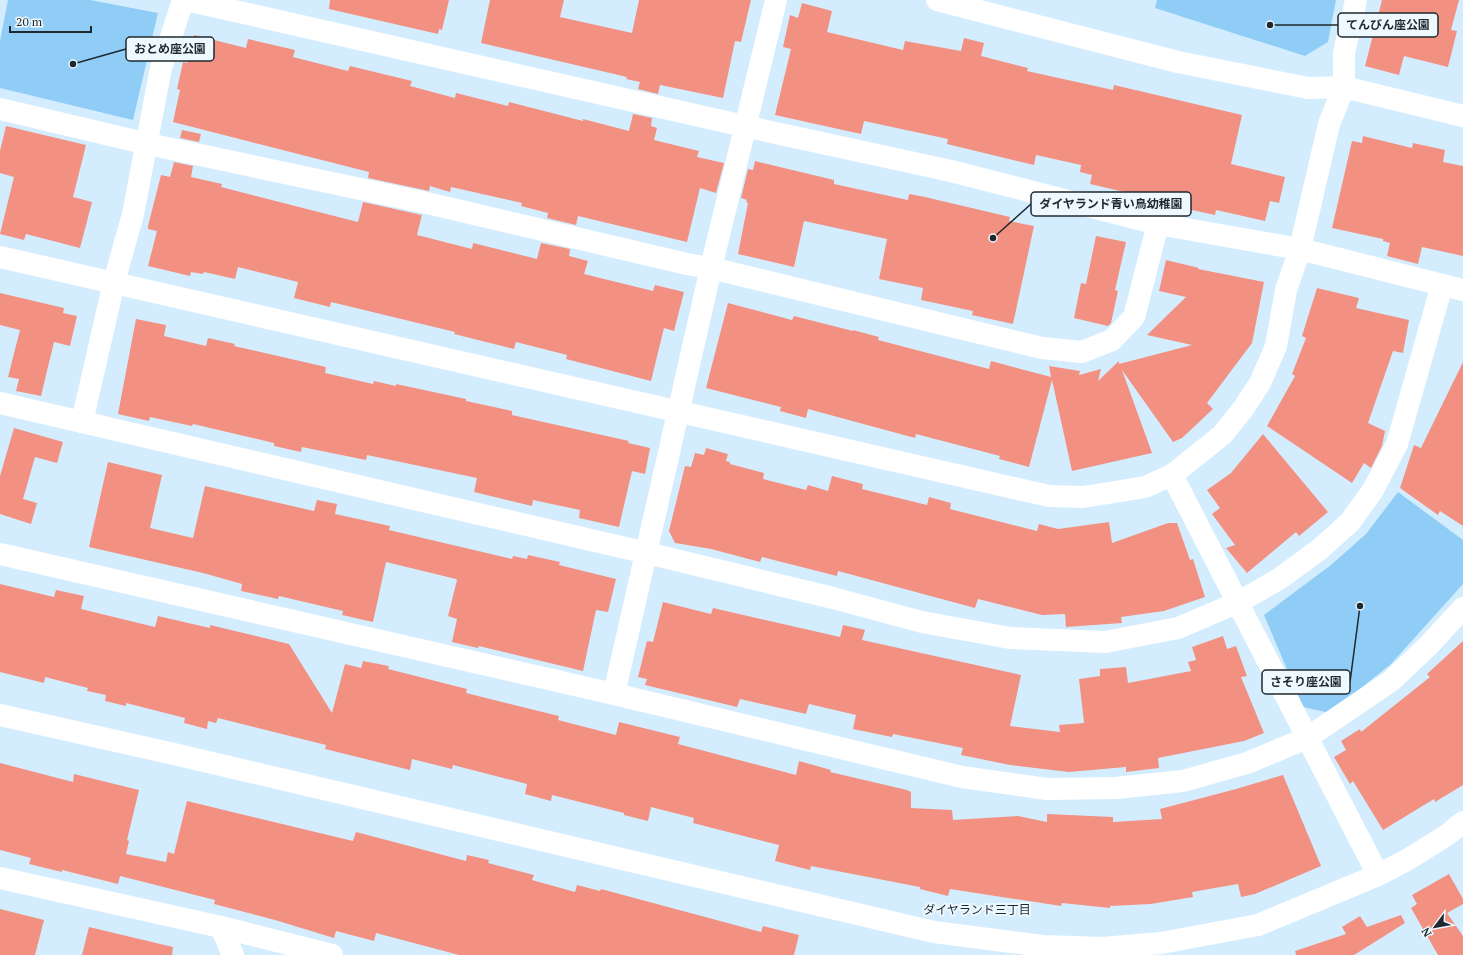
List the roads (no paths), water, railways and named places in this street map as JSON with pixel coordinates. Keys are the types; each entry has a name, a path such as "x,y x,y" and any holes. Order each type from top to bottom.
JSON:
{"street":[{"path":"82,422 114,282 133,214 162,68 185,0 951,171 1158,224 1300,249 1463,290"},
{"path":"614,694 744,126 776,0"},
{"path":"937,0 1178,62 1308,88 1344,87 1463,116"},
{"path":"0,257 1049,496 1083,497 1144,487 1172,475 1222,435 1243,409 1260,383 1276,346 1286,290 1300,249 1329,124 1344,87 1344,53 1356,0"},
{"path":"0,109 148,144 427,203 687,264 711,268 1042,348 1082,352 1112,340 1134,317 1158,224"},
{"path":"0,404 647,553 833,598 922,622 1010,638 1105,642 1178,628 1239,602 1279,579 1320,549 1350,522 1373,490 1397,444 1442,285"},
{"path":"1172,475 1239,602 1378,875"},
{"path":"0,554 614,694 962,777 1046,789 1116,788 1183,781 1247,763 1307,738 1390,681 1430,644 1463,608"},
{"path":"0,715 205,761 934,932 1043,946 1103,948 1162,943 1258,925 1378,875 1407,860 1447,835 1463,822"},
{"path":"0,878 222,927 332,955"},
{"path":"222,927 233,955"}],"place":[{"name":"てんびん座公園","path":"1270,25"},
{"name":"おとめ座公園","path":"73,64"},
{"name":"ダイヤランド青い鳥幼稚園","path":"993,238"},
{"name":"さそり座公園","path":"1360,606"}],"district":[{"name":"ダイヤランド三丁目","path":"977,909"}]}
